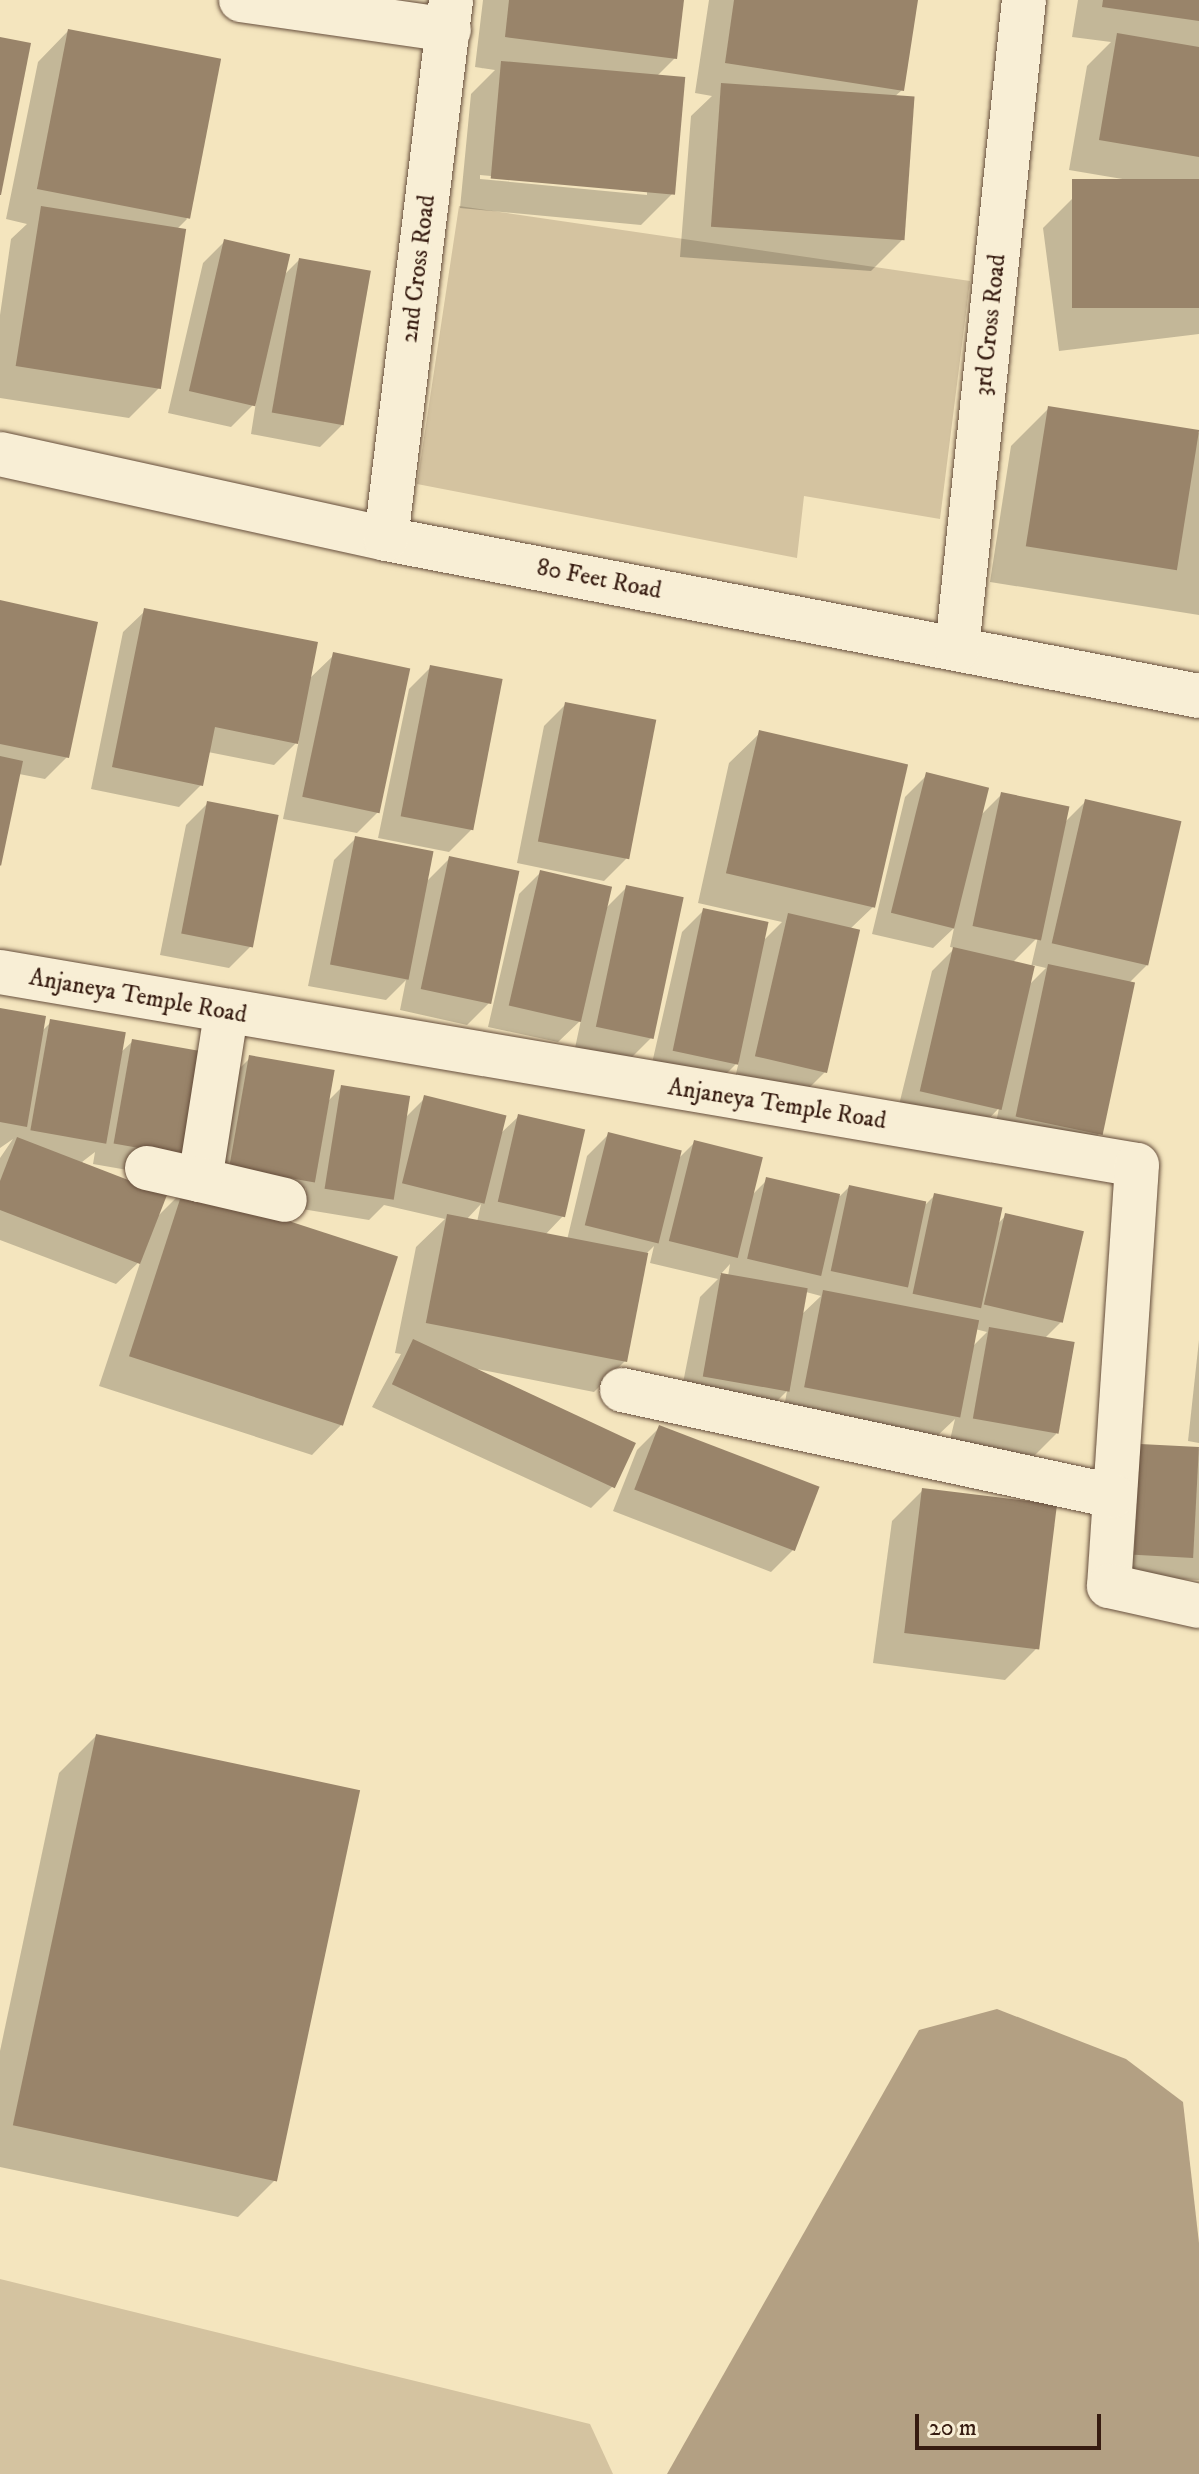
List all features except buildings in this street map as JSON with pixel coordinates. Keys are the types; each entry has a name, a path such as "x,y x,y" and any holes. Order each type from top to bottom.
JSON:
{"street":[{"path":"241,0 450,15"},
{"name":"3rd Cross Road","path":"957,649 1024,0"},
{"name":"2nd Cross Road","path":"386,539 450,15"},
{"name":"80 Feet Road","path":"0,454 386,539 1199,696"},
{"name":"Anjaneya Temple Road","path":"0,972 226,1014 1137,1165 1109,1586 1199,1606"},
{"path":"200,1180 226,1014"},
{"path":"147,1168 285,1200"},
{"path":"622,1390 1113,1496"}],"shaded area":[{"path":"459,206 970,281 940,519 804,496 797,558 417,484"},
{"path":"997,2009 1126,2059 1183,2102 1199,2243 1199,2474 667,2474 919,2030"},
{"path":"0,2279 590,2424 613,2474 0,2474"}]}
